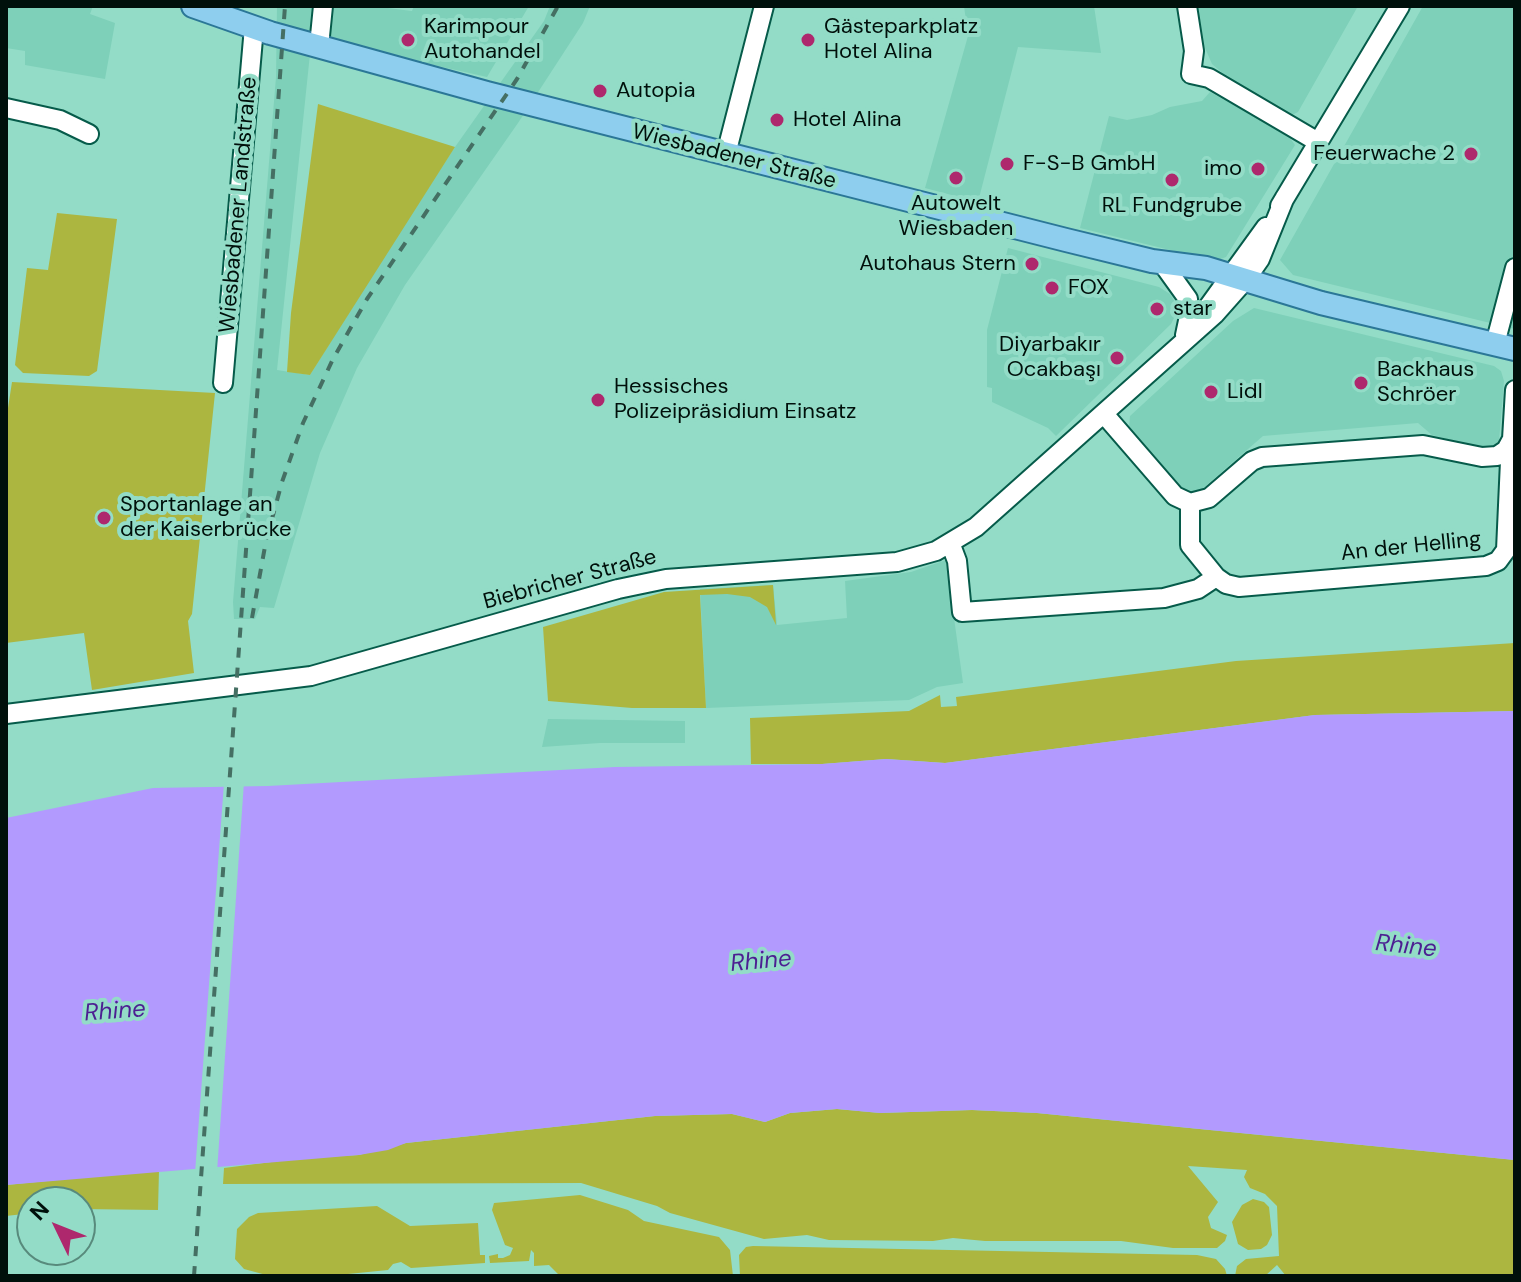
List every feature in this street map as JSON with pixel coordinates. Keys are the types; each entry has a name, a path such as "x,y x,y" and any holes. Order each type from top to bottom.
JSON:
{"main road":[{"path":"193,6 262,30"},
{"name":"Wiesbadener Straße","path":"262,30 487,93 726,154 1158,264 1505,347"},
{"name":"Wiesbadener Straße","path":"1235,283 1288,304 1321,303"}],"street":[{"path":"319,46 323,6"},
{"path":"726,154 764,6"},
{"path":"1187,6 1194,51 1191,74 1209,78 1318,142"},
{"path":"1235,283 1400,6"},
{"name":"Wiesbadener Landstraße","path":"223,383 262,30"},
{"path":"6,108 60,120 89,134"},
{"path":"1235,283 1266,248 1285,197"},
{"path":"1266,248 1270,272 1287,293"},
{"path":"1158,264 1188,299 1189,316 1179,342"},
{"path":"1505,347 1515,268"},
{"name":"Biebricher Straße","path":"6,714 311,676 654,581 897,562 923,556 951,545 976,527 1104,414 1235,283"},
{"name":"An der Helling","path":"1216,577 1226,584 1239,587 1492,564 1502,556 1507,542 1510,461 1506,450 1512,439 1515,390"},
{"path":"1104,414 1175,496 1190,503 1209,498 1252,461 1262,457 1423,445 1490,458 1506,450"},
{"path":"951,545 957,561 962,612 1164,598 1198,589 1216,577 1190,545 1190,503"}],"shaded area":[{"path":"6,6 93,6 90,14 115,23 105,79 25,65 25,51 6,48"},
{"path":"277,6 315,6 277,370 310,375 455,147 544,21 550,6 590,6 583,23 518,123 405,285 357,368 320,453 274,608 260,607 255,619 234,619 276,77"},
{"path":"333,6 372,6 412,11 414,6 529,6 487,77 329,39"},
{"path":"964,6 1094,6 1101,53 1018,47 978,202 925,188 968,36"},
{"path":"1196,6 1358,6 1298,112 1292,115 1227,77 1212,64 1202,41"},
{"path":"1423,6 1515,6 1515,329 1293,275 1280,260"},
{"path":"1210,92 1287,134 1295,145 1226,257 1215,261 1080,228 1109,116 1127,120 1152,115 1170,107 1202,101"},
{"path":"1008,248 1159,287 1170,294 1176,304 1176,314 1171,324 1056,436 1048,428 992,402 992,388 987,387 987,330"},
{"path":"1254,308 1494,366 1501,371 1504,381 1499,441 1494,446 1483,448 1432,435 1418,423 1263,436 1201,490 1191,493 1182,490 1132,433 1130,416 1233,321"},
{"path":"946,560 963,683 937,687 909,700 706,708 700,589 773,585 777,625 847,618 845,581 911,572"},
{"path":"548,719 685,721 685,743 542,747"}],"green space":[{"path":"318,104 455,147 310,375 287,372 291,313"},
{"path":"57,213 117,219 97,371 89,376 23,373 15,365 27,268 48,270"},
{"name":"Sportanlage an der Kaiserbrücke","path":"12,382 215,393 192,614 188,621 194,673 92,690 84,633 6,643 6,421"},
{"path":"773,585 776,625 767,607 750,597 700,595 706,708 632,708 548,701 543,627 664,592"},
{"path":"1515,643 1515,711 1315,715 945,763 886,759 822,764 751,764 750,718 909,711 940,695 941,707 957,706 956,697 1236,661"},
{"path":"837,1109 880,1113 972,1110 1037,1113 1515,1160 1515,1276 1286,1276 1277,1265 1265,1276 1235,1276 1237,1266 1246,1259 1279,1256 1277,1206 1265,1194 1250,1188 1244,1177 1247,1170 1188,1166 1218,1202 1208,1217 1211,1228 1227,1235 1217,1248 1173,1248 1121,1241 985,1241 953,1238 933,1241 829,1240 807,1235 764,1239 670,1213 657,1206 581,1183 223,1184 224,1168 359,1155 406,1143 655,1116 732,1114 765,1122 790,1113"},
{"path":"159,1170 158,1210 96,1209 96,1186 16,1186 16,1215 6,1216 6,1185"},
{"path":"580,1195 628,1210 644,1221 719,1237 730,1250 733,1276 560,1276 549,1265 534,1266 531,1250 529,1261 490,1263 489,1256 498,1254 498,1258 503,1258 510,1255 513,1248 505,1245 492,1210 494,1203"},
{"path":"1253,1199 1269,1207 1272,1235 1261,1249 1248,1250 1238,1244 1232,1222 1242,1205"},
{"path":"377,1206 410,1226 478,1223 480,1255 485,1255 485,1263 411,1268 401,1262 393,1264 388,1270 328,1276 270,1276 244,1269 235,1259 237,1229 258,1213"},
{"path":"746,1247 1197,1255 1216,1259 1227,1276 740,1276 739,1255"}],"water":[{"name":"Rhine","path":"1515,711 1515,1160 1037,1113 972,1110 880,1113 837,1109 790,1113 765,1122 732,1114 655,1116 406,1143 359,1155 6,1185 6,818 153,788 268,786 615,767 822,764 886,759 945,763 1315,715"}],"pier":[{"path":"244,782 217,1172 195,1173 224,783"}],"railway":[{"path":"194,1276 285,6"},
{"path":"252,618 266,541 282,482 303,423 333,359 367,299 517,79 558,6"}],"place":[{"name":"Karimpour Autohandel","path":"408,40"},
{"name":"Gästeparkplatz Hotel Alina","path":"808,40"},
{"name":"Autopia","path":"600,91"},
{"name":"Hotel Alina","path":"777,120"},
{"name":"Feuerwache 2","path":"1471,154"},
{"name":"F-S-B GmbH","path":"1007,164"},
{"name":"imo","path":"1258,169"},
{"name":"Autowelt Wiesbaden","path":"956,178"},
{"name":"RL Fundgrube","path":"1172,180"},
{"name":"Autohaus Stern","path":"1032,264"},
{"name":"FOX","path":"1052,288"},
{"name":"star","path":"1157,309"},
{"name":"Diyarbakır Ocakbaşı","path":"1117,358"},
{"name":"Backhaus Schröer","path":"1361,383"},
{"name":"Lidl","path":"1211,392"},
{"name":"Hessisches Polizeipräsidium Einsatz","path":"598,400"},
{"name":"Sportanlage an der Kaiserbrücke","path":"104,518"}]}
